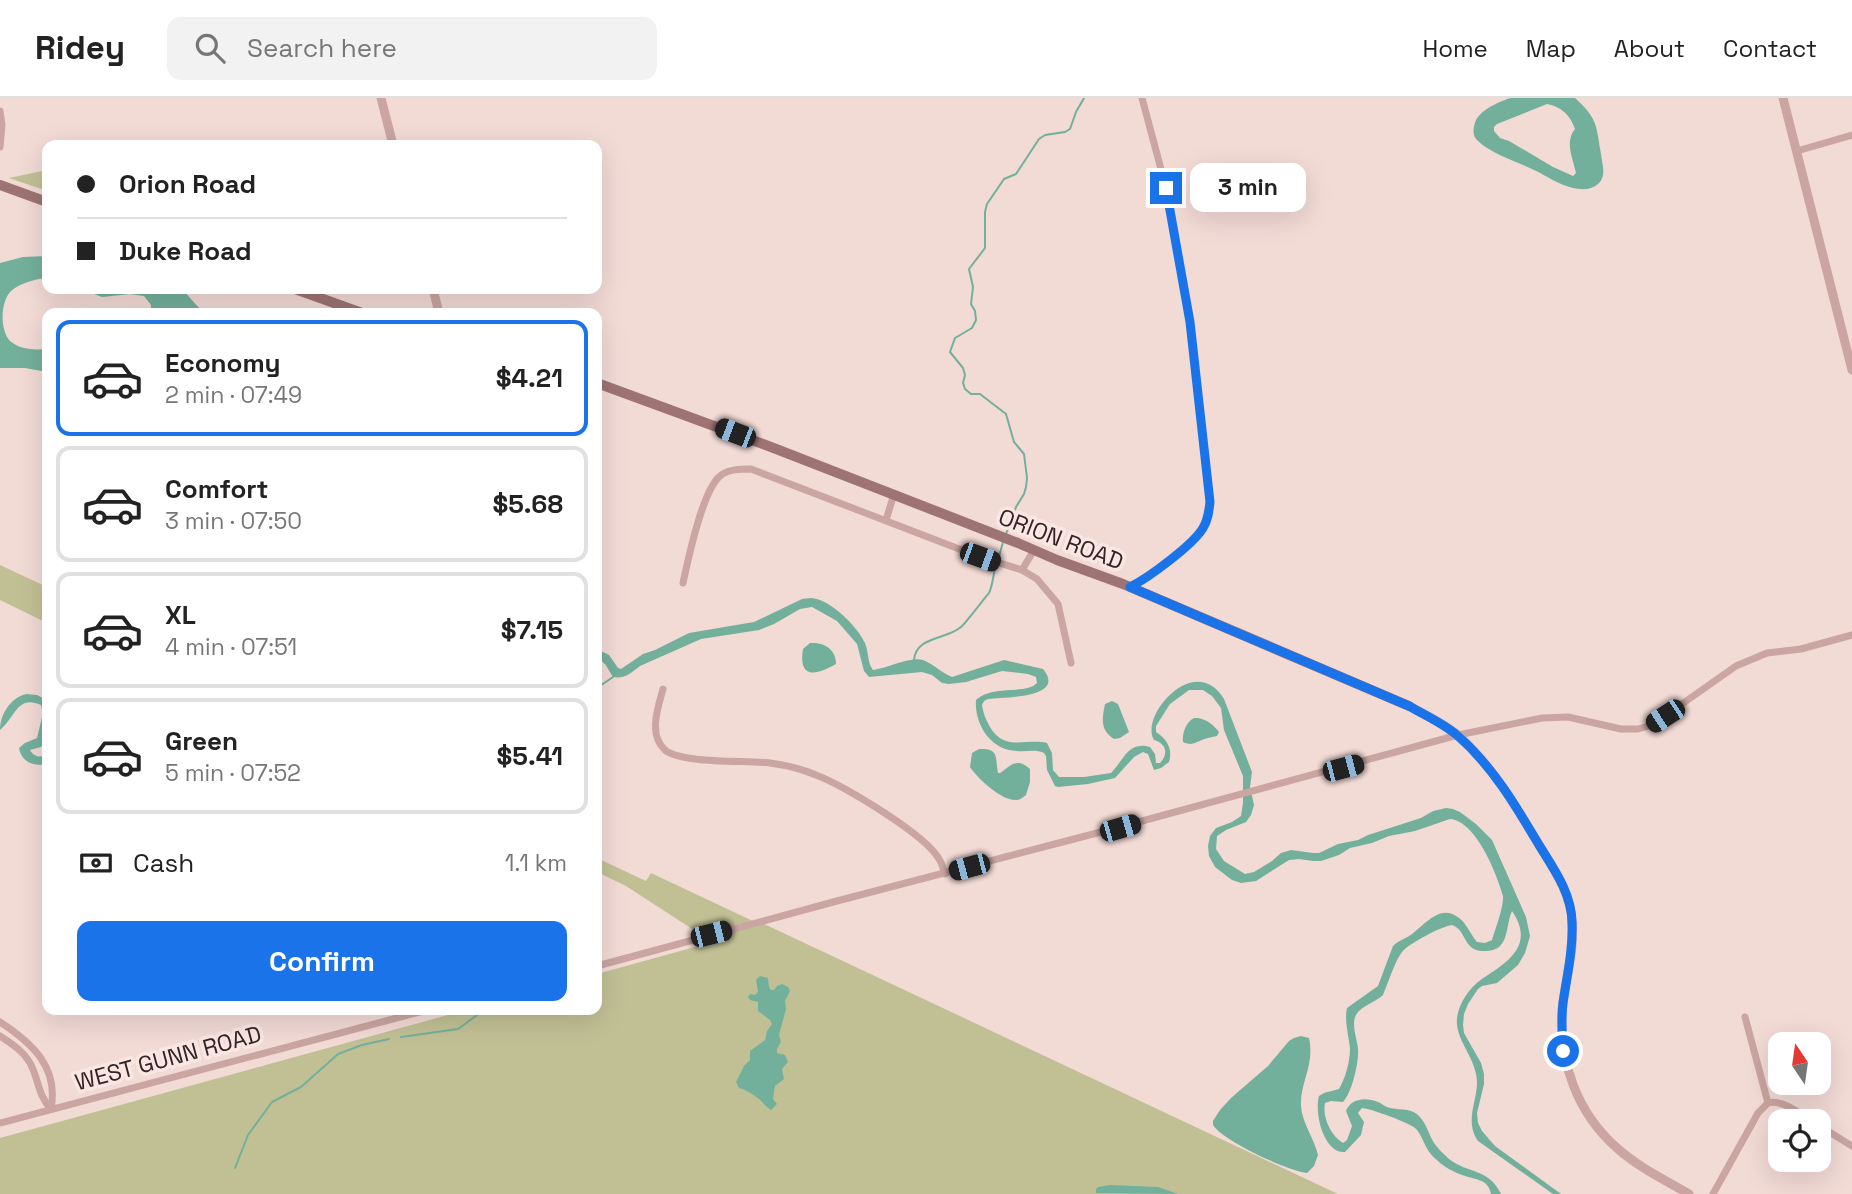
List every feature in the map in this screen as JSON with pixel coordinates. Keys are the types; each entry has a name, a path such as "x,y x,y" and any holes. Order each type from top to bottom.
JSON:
{"main road":[{"path":"0,186 42,200"},
{"path":"309,294 348,308"},
{"name":"ORION ROAD","path":"602,385 894,494 1130,587 1409,706"}],"street":[{"path":"381,98 392,140"},
{"path":"1130,587 1144,580 1191,542 1208,517 1210,502 1189,315 1166,188 1142,98"},
{"path":"1783,98 1852,370"},
{"path":"0,111 0,147"},
{"path":"1797,151 1852,135"},
{"path":"683,583 691,543 712,487 726,472 751,469 980,557 1022,570 1037,579 1058,604 1071,663"},
{"path":"886,520 894,494"},
{"path":"1022,570 1034,550"},
{"path":"602,965 1458,736 1555,717 1568,717 1622,729 1638,729 1652,724 1736,666 1767,653 1801,649 1852,635"},
{"path":"663,689 656,712 655,729 660,744 667,752 696,759 770,763 817,775 917,835 939,858 945,874"},
{"name":"ORION ROAD","path":"1409,706 1458,736 1494,775 1565,890 1573,920 1573,940 1563,1005 1563,1051 1581,1103 1601,1132 1618,1150 1689,1194"},
{"name":"WEST GUNN ROAD","path":"0,1123 408,1015"},
{"path":"1745,1017 1768,1103"},
{"path":"0,1022 23,1038 41,1058 50,1077 53,1097 51,1110"},
{"path":"0,1036 15,1046 30,1064 43,1100 51,1110"},
{"path":"30,1064 41,1058"},
{"path":"1713,1194 1758,1113 1774,1101 1792,1109"},
{"path":"1831,1133 1852,1146"}],"shaded area":[{"path":"1511,98 1575,98 1592,117 1597,129 1603,170 1601,181 1586,189 1568,187 1482,145 1474,136 1476,120 1482,112","holes":["1547,104 1565,112 1575,129 1570,138 1576,173 1573,176 1500,138 1494,131 1497,124"]},
{"path":"42,171 42,189 9,178"},
{"path":"42,256 42,279 19,286 7,296 3,316 4,330 14,344 23,348 42,349 42,371 0,368 0,263 23,257"},
{"path":"94,294 130,294 102,297"},
{"path":"130,294 186,294 199,308 151,308 144,296"},
{"path":"0,565 42,585 42,621 0,600"},
{"path":"811,598 826,603 842,614 865,643 873,670 918,659 952,677 1004,660 1043,669 1048,679 1047,686 1041,691 988,699 982,705 990,727 1002,739 1009,742 1047,743 1052,753 1053,770 1059,777 1111,773 1131,749 1143,746 1150,747 1155,754 1156,763 1160,763 1165,756 1165,749 1154,740 1152,729 1162,704 1172,693 1185,685 1199,682 1212,686 1224,699 1252,772 1250,787 1254,805 1251,815 1246,822 1217,836 1216,849 1224,861 1245,874 1254,872 1281,853 1291,850 1319,853 1338,844 1358,840 1446,808 1460,812 1476,824 1492,840 1526,917 1530,936 1518,965 1497,983 1478,989 1464,1014 1464,1033 1481,1063 1484,1074 1477,1113 1478,1123 1495,1146 1561,1194 1553,1194 1478,1141 1472,1127 1476,1074 1458,1031 1458,1013 1462,1001 1473,986 1505,963 1517,949 1521,932 1512,911 1506,936 1494,950 1474,949 1452,925 1426,936 1402,952 1383,995 1356,1015 1354,1027 1358,1055 1346,1098 1343,1102 1325,1103 1324,1108 1331,1131 1343,1143 1347,1140 1352,1126 1346,1111 1355,1101 1369,1099 1387,1107 1415,1113 1423,1121 1436,1145 1449,1159 1484,1175 1501,1194 1491,1194 1484,1182 1459,1174 1443,1165 1430,1153 1414,1127 1391,1117 1362,1108 1358,1113 1364,1122 1361,1135 1345,1152 1331,1146 1319,1122 1319,1096 1339,1089 1348,1065 1350,1049 1347,1008 1378,986 1393,946 1438,914 1444,913 1459,918 1477,942 1492,940 1503,896 1484,850 1468,829 1450,819 1350,848 1321,861 1289,860 1256,881 1241,883 1232,880 1215,867 1209,856 1210,836 1216,828 1241,816 1243,776 1224,730 1221,708 1212,696 1203,690 1189,690 1170,704 1156,726 1156,732 1170,749 1169,762 1161,768 1154,770 1148,754 1143,752 1134,757 1115,778 1058,787 1047,770 1044,753 1008,750 999,746 981,727 976,709 976,700 983,695 1032,687 1037,683 1036,677 1002,671 966,682 949,684 922,672 869,677 864,671 857,644 837,621 812,607 800,609 759,630 701,639 621,677 613,677 602,662 602,652 609,655 621,669 643,654 689,633 754,622 802,599"},
{"path":"810,643 820,644 831,650 836,664 822,671 806,670 802,659 803,649"},
{"path":"26,694 42,698 42,709 41,705 33,702 21,705 0,730 7,708"},
{"path":"1112,701 1118,704 1129,732 1114,739 1106,732 1103,719 1105,704"},
{"path":"42,717 42,746 30,750 42,756 42,764 37,765 28,762 19,748 37,738"},
{"path":"1194,718 1211,724 1219,732 1217,736 1193,744 1183,742 1185,728"},
{"path":"979,749 993,752 998,773 1018,763 1030,769 1026,795 1019,800 1004,797 978,777 970,767 972,753"},
{"path":"602,860 646,881 651,873 755,922 758,921 1338,1194 0,1194 0,1138 448,1015 602,1015 602,973 720,940 710,934 703,936 626,886 602,874"},
{"path":"760,976 768,978 771,990 782,984 790,991 785,1001 786,1009 779,1035 781,1042 777,1049 777,1053 785,1055 788,1062 782,1069 784,1079 775,1086 773,1099 777,1104 771,1110 754,1095 739,1088 736,1082 750,1060 750,1051 765,1040 772,1024 758,1011 758,1002 748,997 758,992 756,980"},
{"path":"1301,1036 1309,1038 1310,1057 1301,1106 1318,1155 1314,1166 1307,1173 1257,1154 1229,1139 1213,1125 1220,1110 1231,1098 1268,1066 1289,1041"},
{"path":"1098,1187 1158,1187 1178,1194 1096,1193"}],"waterway":[{"path":"1006,534 1026,487 1024,454 1014,442 1006,414 980,394 971,394 965,389 963,368 950,352 955,338 972,328 976,320 971,304 973,287 969,269 985,248 987,204 1004,179 1016,174 1039,139 1070,129 1084,98"},
{"path":"998,560 1003,542"},
{"path":"914,660 916,652 926,642 955,631 963,625 989,593 996,566"},
{"path":"602,685 613,677"},
{"path":"401,1037 458,1029 477,1015"},
{"path":"235,1168 248,1135 272,1102 301,1087 338,1054 389,1039"}],"route":[{"path":"1166,188 1190,322 1210,502 1208,517 1191,542 1144,580 1130,587 1409,706 1450,729 1475,752 1494,775 1534,836 1565,890 1570,906 1573,940 1563,1005 1563,1051"}]}
